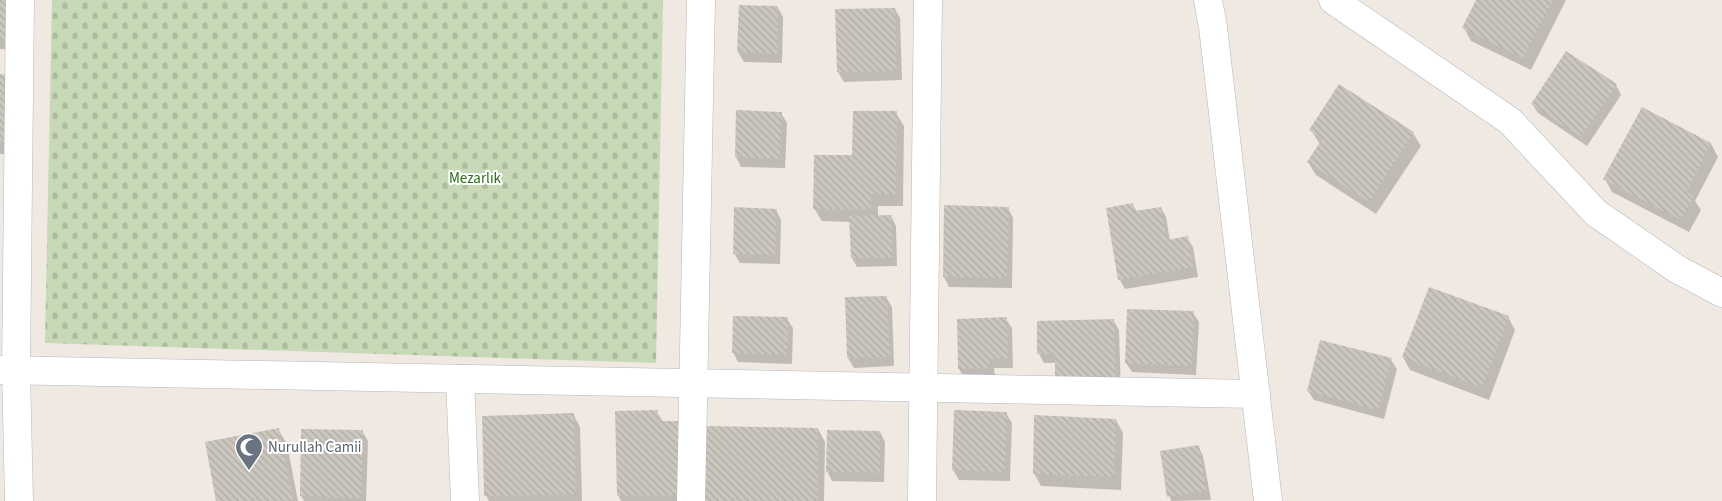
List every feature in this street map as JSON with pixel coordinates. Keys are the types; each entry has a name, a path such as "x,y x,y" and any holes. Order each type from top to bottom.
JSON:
{"street":[{"path":"19,501 8,370 20,0"},
{"path":"691,501 701,0"},
{"path":"922,501 925,388 928,0"},
{"path":"1208,0 1213,27 1268,501"},
{"path":"1333,0 1510,121 1596,212 1677,269 1722,293"},
{"path":"8,370 1256,394"},
{"path":"460,379 465,501"}],"green space":[{"name":"Mezarlık","path":"52,0 663,0 656,363 45,343"}],"building":[{"path":"0,0 8,0 8,41 0,40"},
{"path":"1476,0 1553,0 1523,58 1462,28"},
{"path":"739,5 778,6 777,54 737,52"},
{"path":"895,8 897,71 837,72 835,9"},
{"path":"1566,51 1617,84 1581,137 1531,104"},
{"path":"0,74 8,75 4,142 0,142"},
{"path":"1339,84 1414,132 1369,202 1307,162 1322,139 1309,130"},
{"path":"1642,107 1711,143 1686,192 1694,196 1681,220 1603,179"},
{"path":"736,110 782,112 780,159 735,157"},
{"path":"853,111 897,111 896,194 871,194 871,209 813,209 814,155 852,155"},
{"path":"1133,203 1135,211 1161,207 1167,240 1188,236 1193,267 1118,280 1106,208"},
{"path":"944,205 1009,207 1007,278 943,277"},
{"path":"734,207 777,209 775,255 733,254"},
{"path":"891,215 893,257 851,258 849,216"},
{"path":"1429,287 1509,316 1482,388 1402,357"},
{"path":"887,296 890,357 847,358 845,297"},
{"path":"1127,309 1194,311 1192,366 1125,363"},
{"path":"733,316 788,317 787,355 732,353"},
{"path":"1007,317 1008,358 989,359 990,368 958,369 957,319"},
{"path":"1114,319 1116,387 1055,388 1055,354 1037,354 1037,321"},
{"path":"1320,340 1392,358 1378,410 1307,391"},
{"path":"658,410 658,421 686,421 687,495 617,496 615,411"},
{"path":"954,410 1007,412 1005,472 952,470"},
{"path":"574,413 576,494 484,496 482,416"},
{"path":"1034,415 1116,419 1114,477 1033,474"},
{"path":"706,426 818,428 817,501 704,501"},
{"name":"Nurullah Camii","path":"279,428 293,501 216,501 205,442"},
{"path":"301,429 363,430 361,498 300,496"},
{"path":"827,430 880,431 880,473 826,472"},
{"path":"1199,445 1206,491 1167,497 1160,451"}],"place":[{"name":"Nurullah Camii","path":"249,471"}]}
